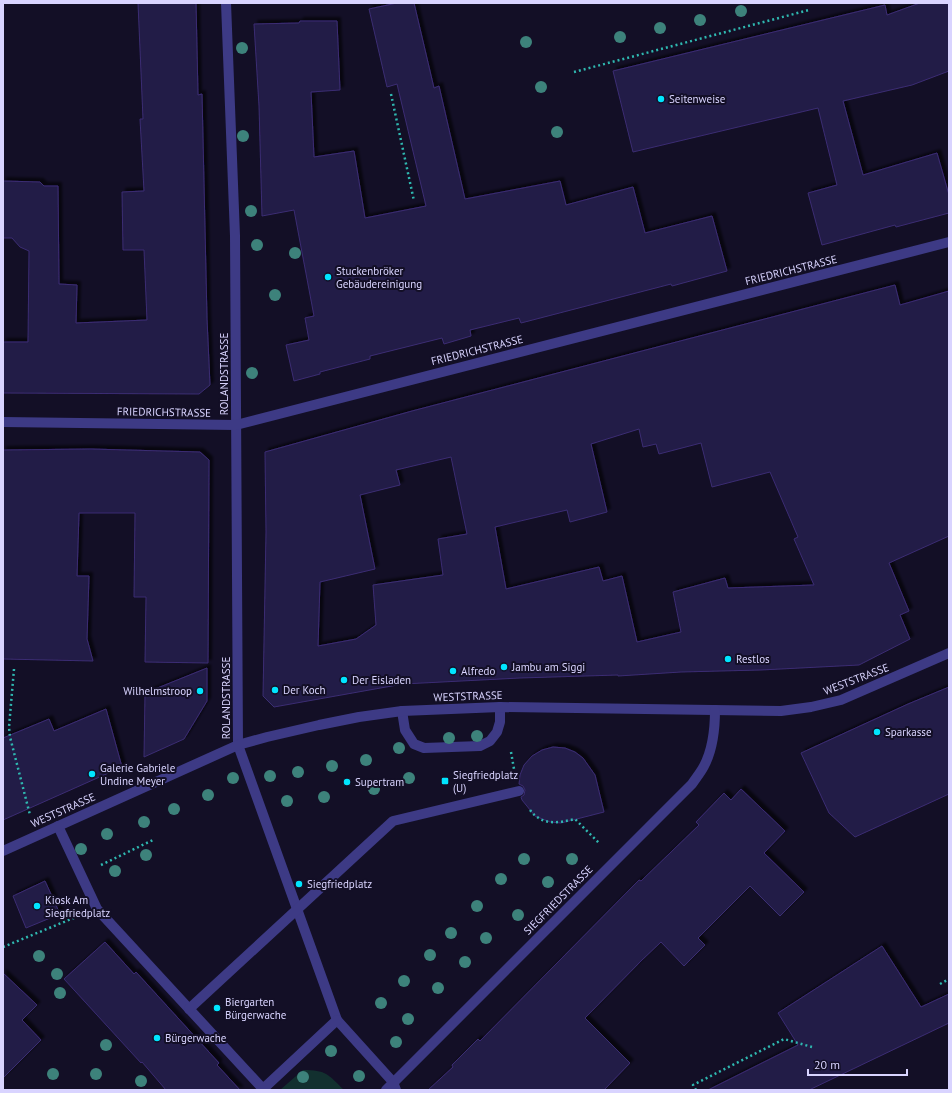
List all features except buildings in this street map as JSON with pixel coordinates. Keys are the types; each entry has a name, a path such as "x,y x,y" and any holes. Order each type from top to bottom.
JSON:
{"street":[{"name":"ROLANDSTRASSE","path":"226,3 235,236 238,746"},
{"name":"FRIEDRICHSTRASSE","path":"3,422 236,424 949,242"},
{"name":"WESTSTRASSE","path":"3,851 238,746 319,724 402,711 500,707 781,711 811,708 841,700 949,653"},
{"path":"402,711 405,730 414,744 424,748 432,748 480,746 490,741 497,732 500,722 500,707"},
{"name":"SIEGFRIEDSTRASSE","path":"386,1090 395,1086 615,860 692,784 705,765 712,743 715,726 714,710"},
{"path":"238,746 337,1020 395,1086"},
{"path":"189,1009 392,821 519,791"},
{"path":"58,826 97,909 263,1089 337,1020"}],"path":[{"path":"574,72 809,10"},
{"path":"391,94 414,201"},
{"path":"14,669 9,727 10,737 35,836"},
{"path":"509,745 522,800 535,816 550,822 561,823 575,819 615,860"},
{"path":"81,874 155,839"},
{"path":"3,948 97,909"},
{"path":"940,984 949,979"},
{"path":"696,1090 693,1085 784,1040 812,1047"}],"green space":[{"path":"303,1070 322,1072 334,1080 344,1090 280,1090"}],"place":[{"name":"Seitenweise","path":"661,99"},
{"name":"Stuckenbröker Gebäudereinigung","path":"328,277"},
{"name":"Restlos","path":"728,659"},
{"name":"Jambu am Siggi","path":"504,667"},
{"name":"Alfredo","path":"453,671"},
{"name":"Der Eisladen","path":"344,680"},
{"name":"Der Koch","path":"275,690"},
{"name":"Wilhelmstroop","path":"200,691"},
{"name":"Sparkasse","path":"877,732"},
{"name":"Galerie Gabriele Undine Meyer","path":"92,774"},
{"name":"Siegfriedplatz (U)","path":"445,781"},
{"name":"Supertram","path":"347,782"},
{"name":"Siegfriedplatz","path":"299,884"},
{"name":"Kiosk Am Siegfriedplatz","path":"37,906"},
{"name":"Biergarten Bürgerwache","path":"217,1008"},
{"name":"Bürgerwache","path":"157,1038"}]}
